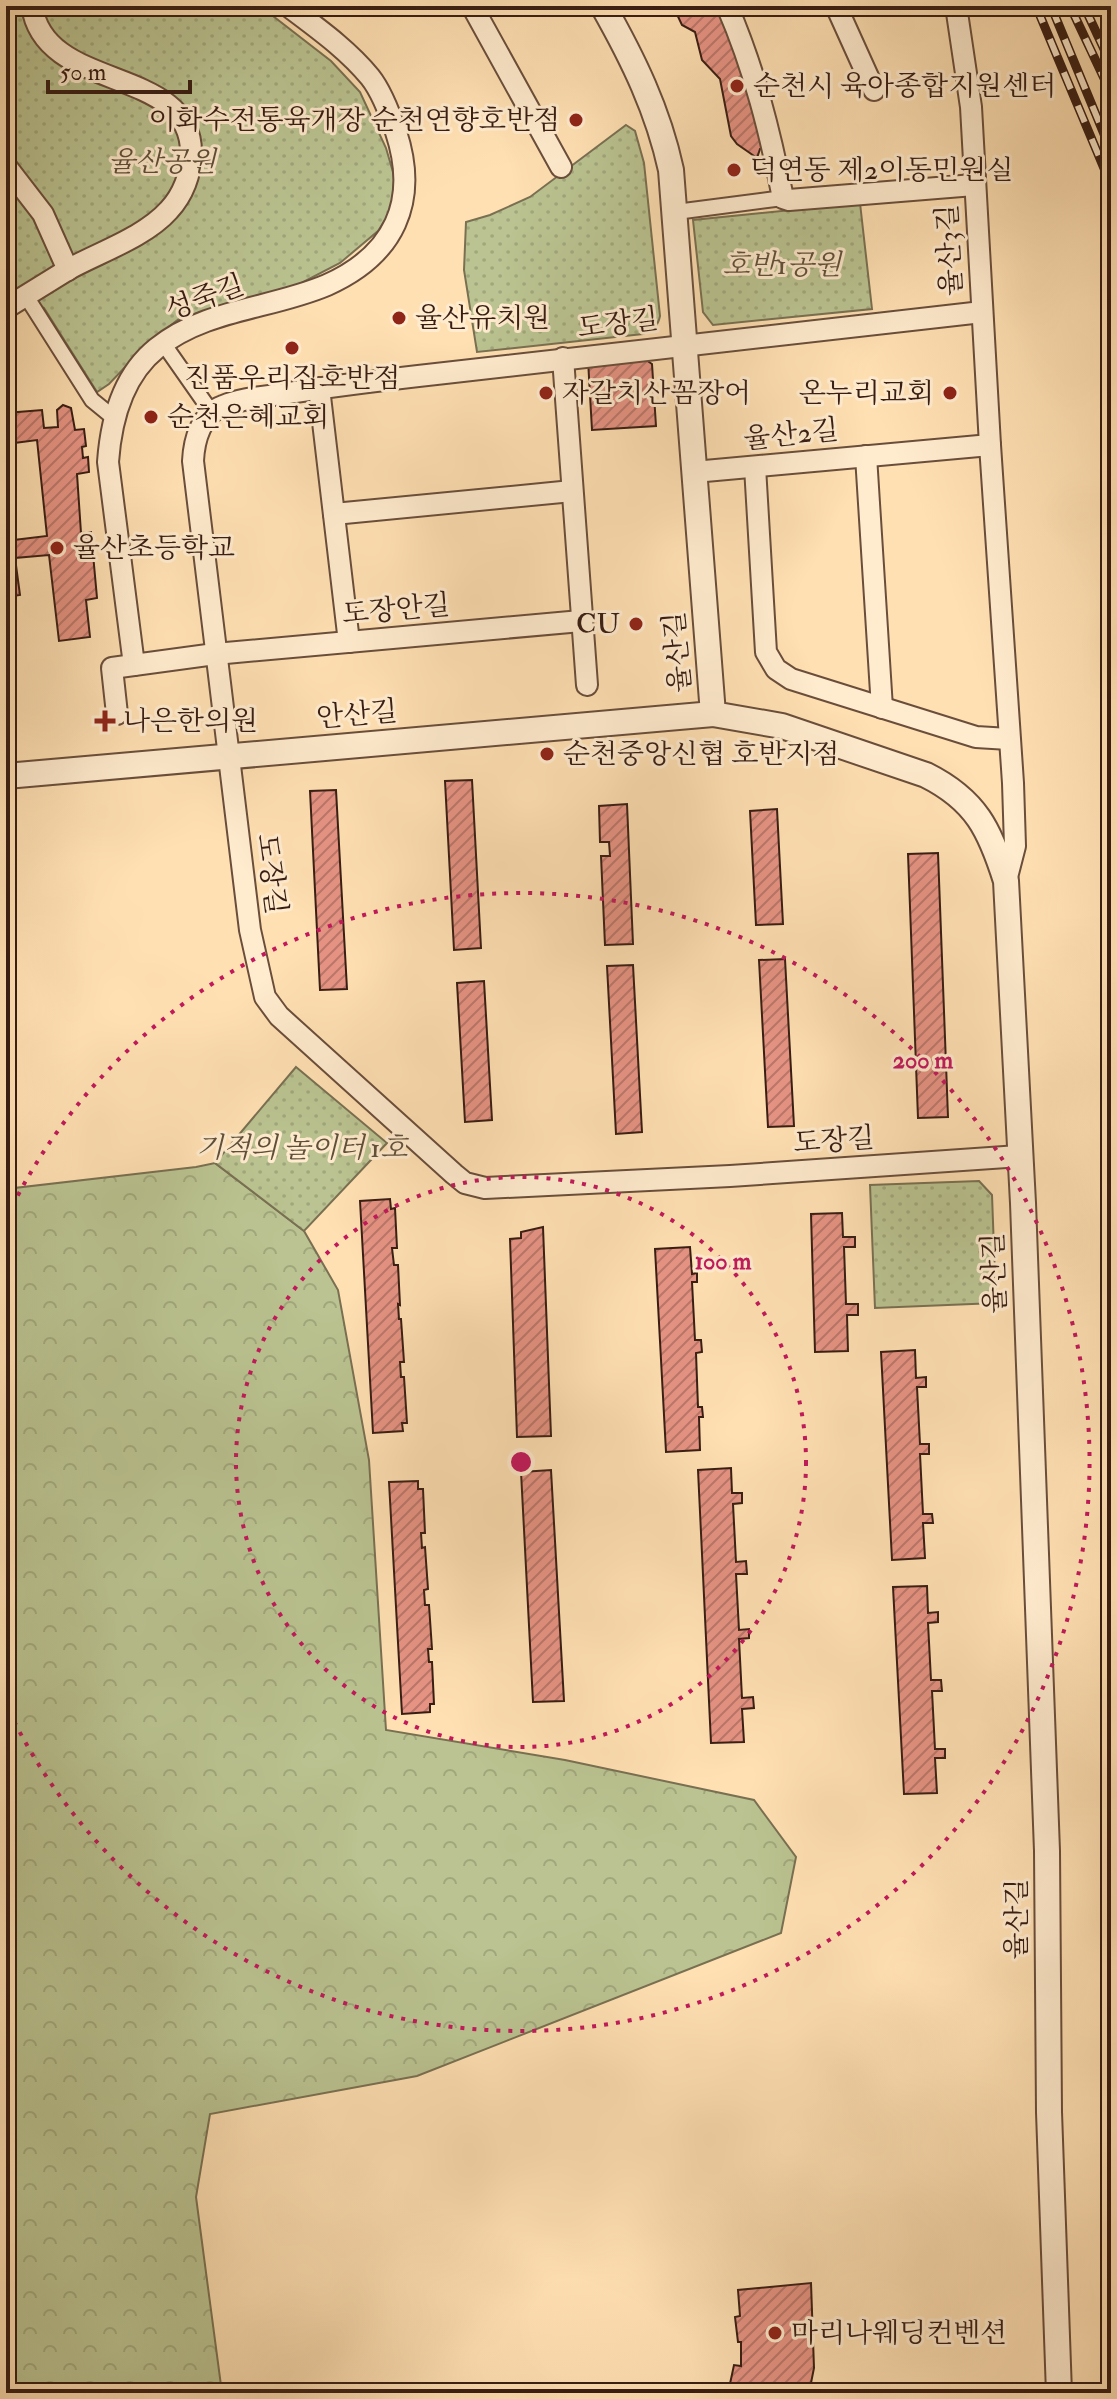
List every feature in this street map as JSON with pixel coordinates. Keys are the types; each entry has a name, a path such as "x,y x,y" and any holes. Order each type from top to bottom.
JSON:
{"street":[{"path":"6,308 68,270 116,246 169,210 184,187 191,167 191,148 185,127 174,108 160,98 66,57 41,32 32,6"},
{"name":"성죽길","path":"134,665 108,462 114,418 122,394 139,367 163,343 202,322 289,299 328,284 361,265 372,256 400,215 404,187 403,154 392,119 372,80 337,43 288,6"},
{"path":"472,6 561,167"},
{"name":"율산길","path":"603,6 633,59 655,109 671,170 713,714 782,726 926,775 946,785 974,810 989,832 1006,881 1047,1851 1049,2112 1059,2393"},
{"path":"727,6 755,81 783,198"},
{"path":"836,6 874,90"},
{"name":"율산3길","path":"956,6 971,107 1009,739 1015,846 1006,881"},
{"path":"6,166 43,214 68,270"},
{"path":"676,212 783,198 789,200 974,185"},
{"path":"26,296 92,400 114,418"},
{"path":"685,344 982,312"},
{"path":"163,343 212,413"},
{"name":"도장길","path":"685,344 319,388 234,402 212,413 201,427 194,443 193,461 250,930 265,997 279,1016 465,1183 485,1188 730,1176 1020,1156"},
{"path":"563,358 587,685"},
{"path":"319,388 349,642"},
{"name":"율산2길","path":"694,472 990,445"},
{"path":"866,456 882,708"},
{"path":"755,467 766,652 776,669 791,679 976,737 1009,739"},
{"path":"334,514 572,491"},
{"name":"도장안길","path":"215,654 581,621"},
{"path":"117,714 112,668 215,654"},
{"name":"안산길","path":"6,776 713,714"}],"green space":[{"name":"율산공원","path":"6,6 260,6 331,61 360,92 386,148 395,179 391,211 378,231 340,263 286,291 226,304 179,319 149,342 109,384 97,392 44,308 6,286"},
{"path":"626,125 635,131 644,163 660,316 656,325 643,334 477,352 464,270 466,222 530,197"},
{"name":"호반1공원","path":"860,203 872,309 713,325 703,312 693,220"},
{"name":"기적의 놀이터 1호","path":"296,1067 387,1143 304,1231 215,1163"},
{"path":"215,1163 304,1231 338,1290 369,1460 386,1730 565,1760 754,1800 796,1857 781,1933 417,2076 210,2114 196,2197 222,2393 6,2393 6,1189"},
{"path":"979,1181 992,1195 996,1303 875,1308 870,1185"}],"building":[{"name":"순천시 육아종합지원센터","path":"673,6 718,6 770,145 760,149 757,158 731,136 720,79 702,60 695,32 682,25"},
{"path":"640,356 652,364 656,426 592,430 588,360"},
{"path":"63,405 71,408 75,430 84,429 86,446 82,447 83,458 88,457 89,472 77,474 81,533 91,532 97,598 86,600 90,637 59,641 49,555 15,558 20,595 6,597 6,541 47,536 37,440 6,444 6,413 42,410 44,428 58,427 57,410"},
{"path":"6,600 14,670 6,672"},
{"path":"472,780 481,948 454,950 445,781"},
{"path":"336,790 347,989 320,990 310,791"},
{"path":"627,804 633,944 605,945 601,856 610,856 609,842 600,842 599,806"},
{"path":"777,809 783,924 756,925 750,811"},
{"path":"938,853 948,1117 918,1118 908,854"},
{"path":"785,959 794,1126 768,1127 759,960"},
{"path":"633,965 642,1132 616,1134 607,966"},
{"path":"484,981 492,1120 465,1122 457,983"},
{"path":"390,1199 391,1209 395,1208 397,1248 392,1248 394,1265 398,1265 398,1304 404,1362 400,1362 407,1423 402,1423 403,1431 373,1433 360,1201"},
{"path":"842,1213 843,1237 855,1237 855,1247 844,1247 846,1304 858,1304 858,1315 847,1315 848,1351 815,1352 811,1214"},
{"path":"543,1227 551,1436 517,1437 510,1239 521,1238 521,1232"},
{"path":"690,1247 692,1274 697,1273 697,1282 692,1282 695,1340 701,1340 702,1352 696,1353 698,1407 702,1407 703,1417 699,1417 700,1450 666,1452 655,1249"},
{"path":"915,1350 916,1378 926,1377 926,1387 917,1387 920,1444 929,1444 929,1454 920,1454 923,1514 932,1514 933,1523 923,1523 925,1558 892,1560 881,1352"},
{"path":"731,1468 732,1493 742,1493 742,1503 733,1504 736,1562 746,1561 747,1574 736,1574 739,1630 749,1629 749,1638 739,1639 742,1698 753,1697 754,1708 742,1709 744,1742 711,1743 698,1470"},
{"path":"551,1470 564,1701 533,1702 521,1472"},
{"path":"418,1481 418,1489 423,1489 425,1533 421,1533 422,1548 425,1547 428,1589 424,1590 425,1605 429,1605 432,1649 428,1649 429,1662 432,1662 434,1704 430,1704 430,1712 402,1714 389,1482"},
{"path":"927,1586 928,1613 938,1612 938,1622 928,1623 931,1680 941,1680 942,1691 932,1691 935,1749 945,1749 945,1758 935,1758 937,1793 904,1794 893,1587"},
{"name":"마리나웨딩컨벤션","path":"811,2283 814,2368 809,2393 728,2393 734,2365 741,2366 741,2342 738,2342 735,2317 740,2316 738,2290"}],"railway":[{"path":"1036,6 1111,185"},
{"path":"1051,6 1111,151"},
{"path":"1070,6 1111,93"},
{"path":"1084,6 1111,64"}],"place":[{"name":"순천시 육아종합지원센터","path":"737,86"},
{"name":"이화수전통육개장 순천연향호반점","path":"576,120"},
{"name":"덕연동 제2이동민원실","path":"734,170"},
{"name":"율산유치원","path":"399,318"},
{"name":"진품우리집호반점","path":"292,348"},
{"name":"자갈치산꼼장어","path":"546,393"},
{"name":"온누리교회","path":"950,393"},
{"name":"순천은혜교회","path":"151,417"},
{"name":"율산초등학교","path":"57,548"},
{"name":"CU","path":"636,624"},
{"name":"나은한의원","path":"105,721"},
{"name":"순천중앙신협 호반지점","path":"547,754"},
{"name":"마리나웨딩컨벤션","path":"775,2333"}]}
